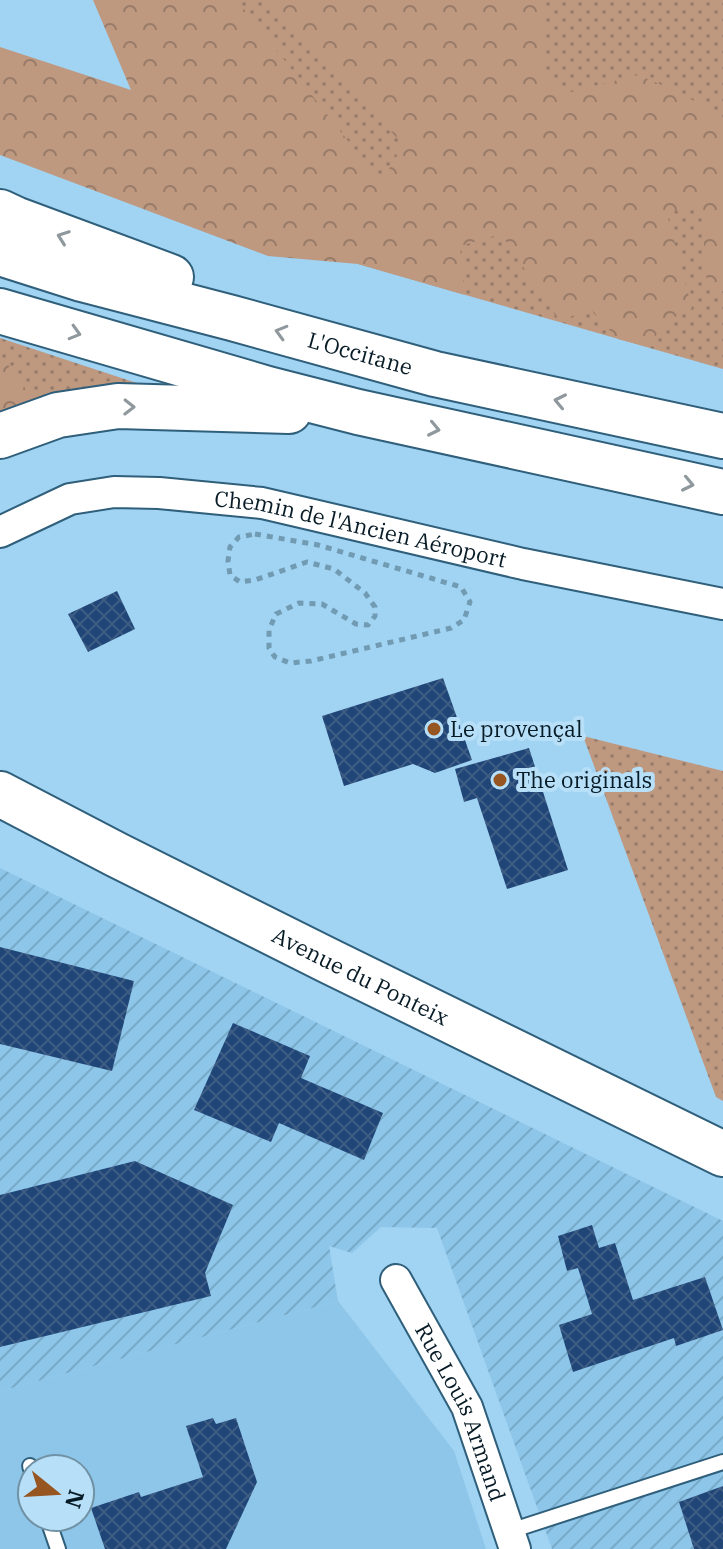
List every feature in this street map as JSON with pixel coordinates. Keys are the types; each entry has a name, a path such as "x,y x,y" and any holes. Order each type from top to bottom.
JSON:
{"main road":[{"path":"0,212 189,283 232,318"},
{"name":"L'Occitane","path":"0,253 82,279 435,374 723,436"},
{"path":"0,311 358,412 723,492"},
{"path":"0,436 58,415 118,406 358,412"},
{"name":"Avenue du Ponteix","path":"0,794 329,961 723,1154"}],"street":[{"name":"Chemin de l'Ancien Aéroport","path":"0,532 70,499 114,492 233,500 262,503 523,564 723,604"},
{"name":"Rue Louis Armand","path":"396,1280 467,1407 512,1540"}],"lane":[{"path":"512,1540 723,1462"}],"path":[{"path":"255,534 318,545 461,587 470,602 464,620 451,628 311,661 290,663 275,657 269,648 269,630 276,614 299,603 322,604 356,624 368,625 375,616 375,607 365,593 334,569 307,562 240,582 230,575 228,561 230,547 239,537 255,534"}],"shaded area":[{"path":"0,868 723,1221 723,1549 552,1549 437,1228 381,1227 352,1253 329,1246 338,1301 0,1391"},
{"path":"338,1301 454,1451 486,1549 0,1549 0,1391"}],"green space":[{"path":"93,0 237,0 381,183 403,145 325,56 269,0 543,0 542,73 567,93 638,75 681,93 723,119 723,291 707,281 701,210 666,210 692,308 665,322 648,347 618,339 589,308 560,322 501,234 460,246 465,295 358,264 268,256 0,155 0,47 131,90"},
{"path":"215,0 723,0 723,369 358,264"},
{"path":"0,338 167,393 34,400 0,416"},
{"path":"0,354 34,400 0,416"},
{"path":"583,736 723,771 723,1101 716,1097"}],"building":[{"path":"117,591 135,629 88,652 68,614"},
{"path":"443,678 472,760 435,773 413,764 344,786 322,716"},
{"path":"529,748 568,870 507,889 477,798 464,802 455,769"},
{"path":"0,947 134,981 112,1071 0,1044"},
{"path":"233,1023 310,1056 301,1078 383,1113 364,1160 279,1123 271,1142 194,1110"},
{"path":"135,1161 233,1205 205,1273 211,1296 0,1347 0,1195"},
{"path":"592,1225 599,1248 615,1243 633,1300 705,1277 723,1330 676,1346 674,1338 573,1372 559,1325 592,1314 578,1268 567,1271 558,1236"},
{"path":"213,1418 216,1424 236,1418 257,1482 226,1549 105,1549 96,1523 96,1506 139,1492 141,1497 203,1477 186,1426"},
{"path":"723,1486 723,1549 694,1549 679,1502"}],"place":[{"name":"Le provençal","path":"434,729"},
{"name":"The originals","path":"500,780"}]}
